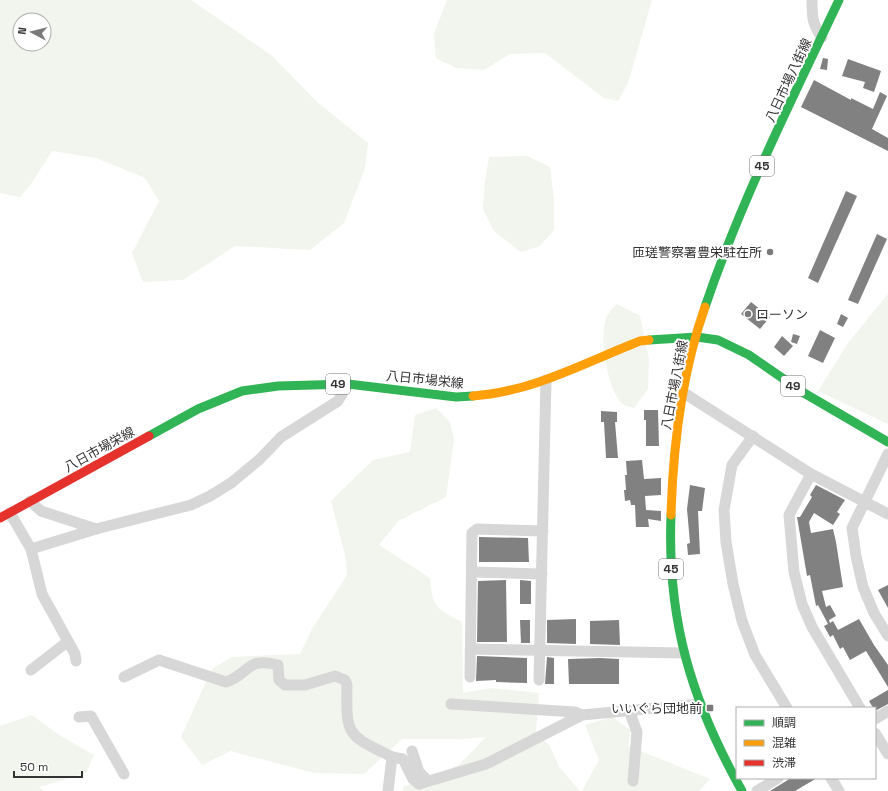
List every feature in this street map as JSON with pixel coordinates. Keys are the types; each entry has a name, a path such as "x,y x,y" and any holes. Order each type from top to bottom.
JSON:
{"main road":[{"name":"八日市場八街線","path":"742,791 711,732 700,704 683,653 675,613 670,545 670,507 684,393 697,337 709,296 731,236 822,36 840,0"},
{"name":"八日市場栄線","path":"5,515 198,409 242,391 278,386 348,384 456,397 484,395 546,380 589,361 640,342 697,337 718,340 749,355 804,393 888,442"}],"street":[{"path":"812,0 812,18 815,28 822,36"},
{"path":"539,680 546,380"},
{"path":"31,549 96,529 191,505 210,496 231,483 260,459 287,433 338,401 348,384"},
{"path":"684,393 810,474 888,514"},
{"path":"753,436 732,465 724,510 726,542 733,584 742,621 756,655 786,707"},
{"path":"888,454 866,503 852,528 863,587 874,613 888,636"},
{"path":"810,474 789,515 794,572 802,604 812,627 859,707"},
{"path":"30,501 42,511 96,529"},
{"path":"5,515 31,549 42,594 74,654 76,661"},
{"path":"470,677 472,533 477,528 543,532"},
{"path":"472,572 542,574"},
{"path":"31,670 67,642"},
{"path":"471,649 683,653"},
{"path":"124,677 159,660 226,682 232,680 243,670 254,664 266,662 278,665 279,680 285,685 305,685 335,676 340,677 347,685 346,719 349,728 362,742 392,757 403,759 416,783 428,781 486,764 582,715 700,704"},
{"path":"450,704 575,712 582,715"},
{"path":"630,710 637,732 633,781"},
{"path":"876,718 888,711"},
{"path":"78,717 91,716 124,774"},
{"path":"876,735 888,754"},
{"path":"412,751 419,772 428,781"},
{"path":"388,791 392,757"},
{"path":"757,791 776,779"},
{"path":"832,779 839,791"}],"shaded area":[{"path":"0,0 191,0 271,55 316,101 368,143 365,168 344,223 310,250 235,246 183,280 143,282 132,253 159,201 145,178 96,158 52,151 31,184 20,197 0,193"},
{"path":"447,0 652,0 628,83 618,101 604,98 545,53 510,54 484,70 456,68 436,58 434,34"},
{"path":"527,156 550,167 554,200 554,230 540,246 521,252 494,231 483,209 485,181 489,157"},
{"path":"888,294 888,424 818,391 848,343"},
{"path":"617,304 640,316 649,359 648,389 634,408 624,405 618,398 609,376 606,362 603,335 604,324 607,316"},
{"path":"436,408 450,422 454,440 446,497 398,521 379,545 430,578 433,596 437,606 446,614 462,622 463,693 491,688 539,693 536,732 550,746 559,767 580,791 403,791 403,787 459,765 486,737 461,739 402,739 364,774 314,773 231,751 202,765 181,737 212,669 232,657 300,654 312,629 347,575 346,559 331,501 373,460 410,452 415,415"},
{"path":"32,715 59,735 94,755 86,773 39,787 43,791 0,791 0,726"},
{"path":"612,717 631,730 628,746 710,779 699,791 582,791 599,760 585,725"}],"building":[{"path":"823,58 828,59 827,70 820,69"},
{"path":"848,59 881,71 874,92 863,88 865,82 842,76"},
{"path":"814,80 851,100 851,98 873,109 880,92 887,96 872,129 888,138 888,151 801,107"},
{"path":"846,191 857,196 818,283 808,278"},
{"path":"877,234 887,239 858,304 848,300"},
{"path":"751,302 770,317 760,329 741,314"},
{"path":"841,314 848,318 843,327 837,324"},
{"path":"820,330 835,338 823,363 808,356"},
{"path":"793,334 800,336 797,344 791,342"},
{"path":"782,336 793,346 784,356 774,347"},
{"path":"644,410 658,410 659,446 646,446 646,420 644,420"},
{"path":"601,411 617,412 617,422 615,422 618,458 606,458 604,422 601,422"},
{"path":"642,460 644,479 661,478 661,495 645,496 646,510 661,511 661,521 648,519 649,527 636,527 635,505 631,505 630,500 625,501 625,475 627,475 626,461"},
{"path":"690,485 705,488 702,511 698,511 700,554 688,555 687,544 690,543 687,509"},
{"path":"816,485 845,500 837,512 840,514 833,525 814,513 809,522 811,533 833,529 836,542 843,587 822,591 826,607 830,605 836,616 829,620 830,623 833,621 838,630 859,619 888,665 888,687 866,651 850,660 843,647 840,649 833,635 830,637 824,626 828,624 818,605 816,606 810,575 807,576 797,517 800,517 812,497 810,495"},
{"path":"479,537 528,538 529,562 479,562"},
{"path":"506,580 507,642 477,642 478,581"},
{"path":"520,580 531,581 531,604 520,604"},
{"path":"888,585 888,608 878,590"},
{"path":"576,619 576,644 547,643 547,620"},
{"path":"520,620 530,620 530,643 521,643"},
{"path":"619,620 620,645 590,644 590,621"},
{"path":"477,656 527,658 527,683 496,682 496,680 476,681"},
{"path":"547,657 554,658 554,684 545,684"},
{"path":"568,659 619,659 619,684 569,684"},
{"path":"888,690 888,704 876,710 876,707 873,707 869,701"},
{"path":"789,779 815,779 795,791 770,791"}],"traffic: fast":[{"path":"705,307 734,229 751,190 839,0"},
{"path":"649,340 697,337 718,340 749,355 804,393 888,442"},
{"path":"149,436 198,409 242,391 278,386 348,384 456,397 473,396"},
{"path":"671,515 673,590 678,624 686,658 696,691 709,724 742,791"}],"traffic: slow":[{"path":"671,515 674,463 680,410 690,357 705,307"},
{"path":"473,396 516,389 579,367 640,341 649,340"}],"traffic: jam":[{"path":"0,518 149,436"}],"place":[{"name":"匝瑳警察署豊栄駐在所","path":"770,252"},
{"name":"ローソン","path":"748,314"},
{"name":"いいぐら団地前","path":"710,708"}]}
